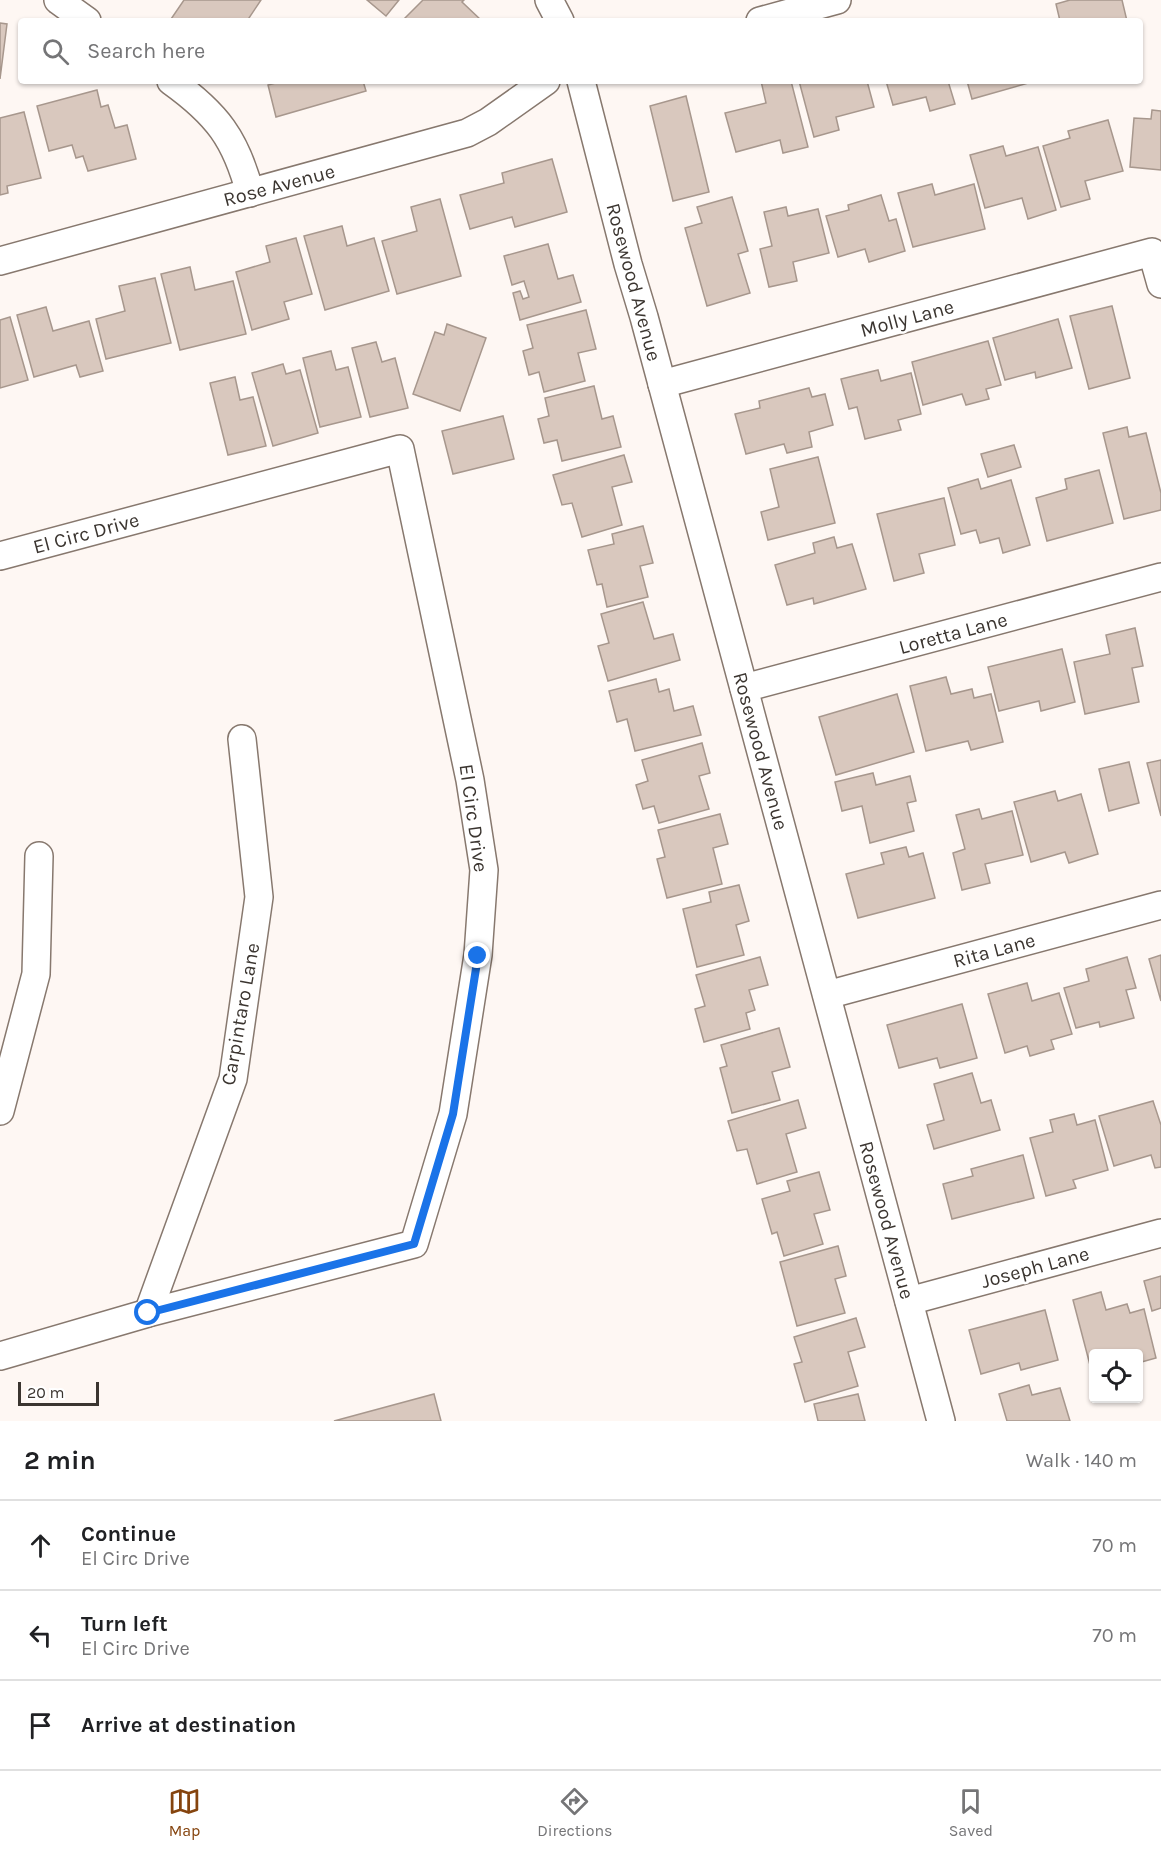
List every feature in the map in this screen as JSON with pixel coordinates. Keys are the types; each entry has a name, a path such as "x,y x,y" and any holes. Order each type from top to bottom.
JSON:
{"street":[{"path":"58,0 83,18"},
{"path":"549,0 558,18"},
{"path":"771,18 837,0"},
{"path":"175,84 210,111 229,137 243,165 250,193"},
{"name":"Rose Avenue","path":"0,261 467,133 488,122 542,84"},
{"name":"Rosewood Avenue","path":"582,84 627,264 662,384 941,1421"},
{"name":"Molly Lane","path":"662,384 1152,252 1161,284"},
{"name":"El Circ Drive","path":"0,556 400,449 470,780 484,870 478,956 453,1114 414,1244 148,1313 0,1356"},
{"name":"Loretta Lane","path":"744,688 1161,577"},
{"name":"Carpintaro Lane","path":"148,1313 233,1079 260,897 242,739"},
{"path":"0,1111 36,974 39,856"},
{"name":"Rita Lane","path":"827,994 1161,905"},
{"name":"Joseph Lane","path":"909,1301 1161,1233"}],"building":[{"path":"184,0 261,0 249,18 172,18"},
{"path":"367,0 399,0 386,16"},
{"path":"423,0 464,0 462,2 479,18 405,18"},
{"path":"1070,0 1122,0 1126,18 1059,18 1056,4"},
{"path":"0,23 7,24 0,79"},
{"path":"364,84 366,91 276,117 268,85"},
{"path":"762,84 792,84 808,147 783,153 780,140 736,152 725,113 766,103"},
{"path":"800,84 868,84 874,107 836,117 839,130 814,137"},
{"path":"887,84 949,84 955,104 930,111 926,97 893,105"},
{"path":"968,84 1025,84 972,99"},
{"path":"97,90 101,107 108,105 115,128 127,125 136,159 88,171 83,156 76,158 72,145 49,151 37,106"},
{"path":"686,96 709,192 673,201 650,106"},
{"path":"1152,110 1161,111 1161,170 1130,167 1134,118 1151,119"},
{"path":"24,112 41,178 7,186 8,193 0,195 0,118"},
{"path":"1108,120 1123,171 1085,181 1090,199 1061,207 1043,146 1070,138 1068,131"},
{"path":"1003,146 1006,156 1038,147 1056,210 1028,219 1022,198 985,208 970,155"},
{"path":"552,159 567,212 515,227 512,217 470,229 460,195 504,183 502,173"},
{"path":"932,184 935,195 974,184 985,229 913,247 898,193"},
{"path":"881,195 889,221 896,219 905,251 869,262 865,249 838,257 826,216 849,210 848,205"},
{"path":"732,197 748,251 738,254 750,293 707,306 685,228 702,223 697,207"},
{"path":"440,199 461,276 397,294 382,241 417,231 411,207"},
{"path":"786,207 788,216 818,209 829,253 793,262 797,281 769,287 760,249 772,246 764,212"},
{"path":"342,226 347,246 374,238 389,291 325,310 304,236"},
{"path":"296,238 312,294 284,302 289,319 252,330 236,272 270,262 266,246"},
{"path":"548,244 558,279 573,275 581,302 520,320 513,293 520,291 523,299 529,297 524,281 512,285 504,256"},
{"path":"190,267 195,290 233,281 246,334 180,350 161,274"},
{"path":"155,278 171,343 106,359 96,319 125,311 119,286"},
{"path":"1112,306 1130,378 1089,389 1070,316"},
{"path":"46,307 53,331 89,321 103,371 80,377 76,365 34,377 17,315"},
{"path":"586,310 596,349 578,353 585,381 544,392 539,372 529,375 523,351 533,348 527,325"},
{"path":"10,317 28,380 0,388 0,320"},
{"path":"1058,319 1072,368 1036,378 1035,372 1005,380 993,338"},
{"path":"447,324 486,338 460,411 413,394 435,332 444,335"},
{"path":"988,341 1001,385 986,389 989,399 966,405 962,394 923,405 912,362"},
{"path":"376,342 382,362 395,358 408,408 370,417 352,348"},
{"path":"331,351 336,370 348,367 361,417 320,427 303,358"},
{"path":"283,364 286,374 300,370 318,433 273,446 252,373"},
{"path":"878,370 881,381 911,373 921,414 898,420 901,430 865,439 857,407 849,409 841,379"},
{"path":"235,377 240,400 253,397 266,446 228,455 210,383"},
{"path":"594,386 602,419 613,416 621,447 562,461 557,440 544,443 538,419 549,416 545,398"},
{"path":"809,388 812,397 825,394 833,425 809,432 812,447 787,453 784,444 746,454 735,414 760,408 759,401"},
{"path":"503,416 514,459 453,474 442,431"},
{"path":"1127,427 1129,437 1146,433 1161,493 1161,510 1124,519 1103,433"},
{"path":"1014,445 1021,467 988,477 981,454"},
{"path":"624,455 632,482 612,487 622,525 582,537 572,503 562,505 553,475"},
{"path":"818,457 835,523 768,540 761,512 779,507 770,469"},
{"path":"1099,470 1113,523 1047,541 1036,498 1067,489 1065,479"},
{"path":"978,479 981,489 1011,480 1030,545 1003,553 999,538 980,543 976,530 961,534 948,488"},
{"path":"944,498 955,545 919,554 924,573 894,581 877,514"},
{"path":"643,526 653,563 640,566 648,597 607,607 602,584 597,585 588,550 614,544 612,534"},
{"path":"834,537 837,548 852,544 866,589 814,604 813,598 787,605 775,565 815,553 813,543"},
{"path":"643,602 654,639 673,634 680,660 608,681 598,646 609,643 601,614"},
{"path":"1135,628 1143,666 1132,668 1139,702 1085,714 1074,662 1110,654 1106,635"},
{"path":"1062,649 1075,702 1041,711 1039,701 999,711 988,667"},
{"path":"946,677 951,694 972,689 974,698 991,694 1003,742 971,750 968,741 926,751 910,686"},
{"path":"656,679 659,692 669,689 674,711 693,706 701,735 635,751 627,719 617,722 609,691"},
{"path":"897,694 914,752 836,775 819,717"},
{"path":"702,743 710,773 699,776 709,809 659,823 654,806 643,809 636,785 648,781 642,760"},
{"path":"1161,760 1161,816 1147,763"},
{"path":"1129,762 1139,803 1109,811 1099,769"},
{"path":"873,773 876,785 910,776 916,801 907,803 914,831 870,843 862,806 842,811 835,782"},
{"path":"1055,791 1058,801 1081,794 1098,854 1069,863 1065,852 1031,862 1014,802"},
{"path":"979,809 982,819 1012,811 1023,855 985,864 990,883 962,890 953,853 965,849 956,815"},
{"path":"720,814 728,844 713,848 722,884 667,898 657,859 665,857 658,830"},
{"path":"906,847 909,857 923,853 935,898 858,918 846,874 884,864 881,853"},
{"path":"739,885 749,921 736,925 744,955 697,967 683,909 711,902 709,892"},
{"path":"1161,955 1161,1001 1149,959"},
{"path":"760,957 768,985 749,990 755,1010 746,1013 750,1029 704,1042 695,1009 705,1006 696,975"},
{"path":"1127,957 1136,988 1126,990 1134,1018 1100,1027 1099,1022 1076,1028 1064,988 1089,981 1086,969"},
{"path":"1027,983 1032,1001 1059,993 1072,1034 1051,1040 1054,1049 1030,1056 1027,1046 1005,1053 988,994"},
{"path":"962,1004 977,1058 940,1068 937,1058 899,1068 887,1025"},
{"path":"779,1028 790,1067 772,1072 780,1100 732,1113 720,1068 727,1066 721,1045"},
{"path":"972,1073 981,1103 991,1100 1000,1130 934,1149 927,1125 944,1120 934,1084"},
{"path":"798,1100 806,1128 786,1134 797,1172 757,1184 747,1149 737,1151 728,1121"},
{"path":"1153,1101 1161,1125 1161,1167 1155,1168 1151,1155 1114,1166 1099,1116"},
{"path":"1074,1114 1077,1125 1095,1120 1108,1170 1073,1180 1076,1188 1046,1196 1030,1138 1053,1132 1050,1120"},
{"path":"1023,1155 1034,1198 952,1219 943,1184 973,1176 971,1169"},
{"path":"819,1172 830,1210 814,1214 823,1244 784,1256 777,1232 772,1234 762,1199 790,1191 787,1181"},
{"path":"838,1246 846,1276 835,1279 845,1313 797,1326 780,1262"},
{"path":"1161,1276 1161,1308 1152,1311 1144,1281"},
{"path":"1101,1292 1106,1310 1127,1304 1130,1313 1144,1309 1156,1358 1143,1362 1143,1349 1089,1349 1089,1361 1073,1300"},
{"path":"1045,1310 1058,1360 1021,1370 1019,1363 981,1374 969,1330"},
{"path":"856,1318 865,1347 848,1352 858,1386 805,1402 794,1364 802,1362 794,1337"},
{"path":"1029,1385 1032,1395 1060,1388 1070,1421 1007,1421 999,1394"},
{"path":"434,1394 441,1421 334,1421"},
{"path":"858,1394 865,1421 818,1421 814,1404"}],"route":[{"path":"148,1313 414,1244 453,1114 478,956"}]}
